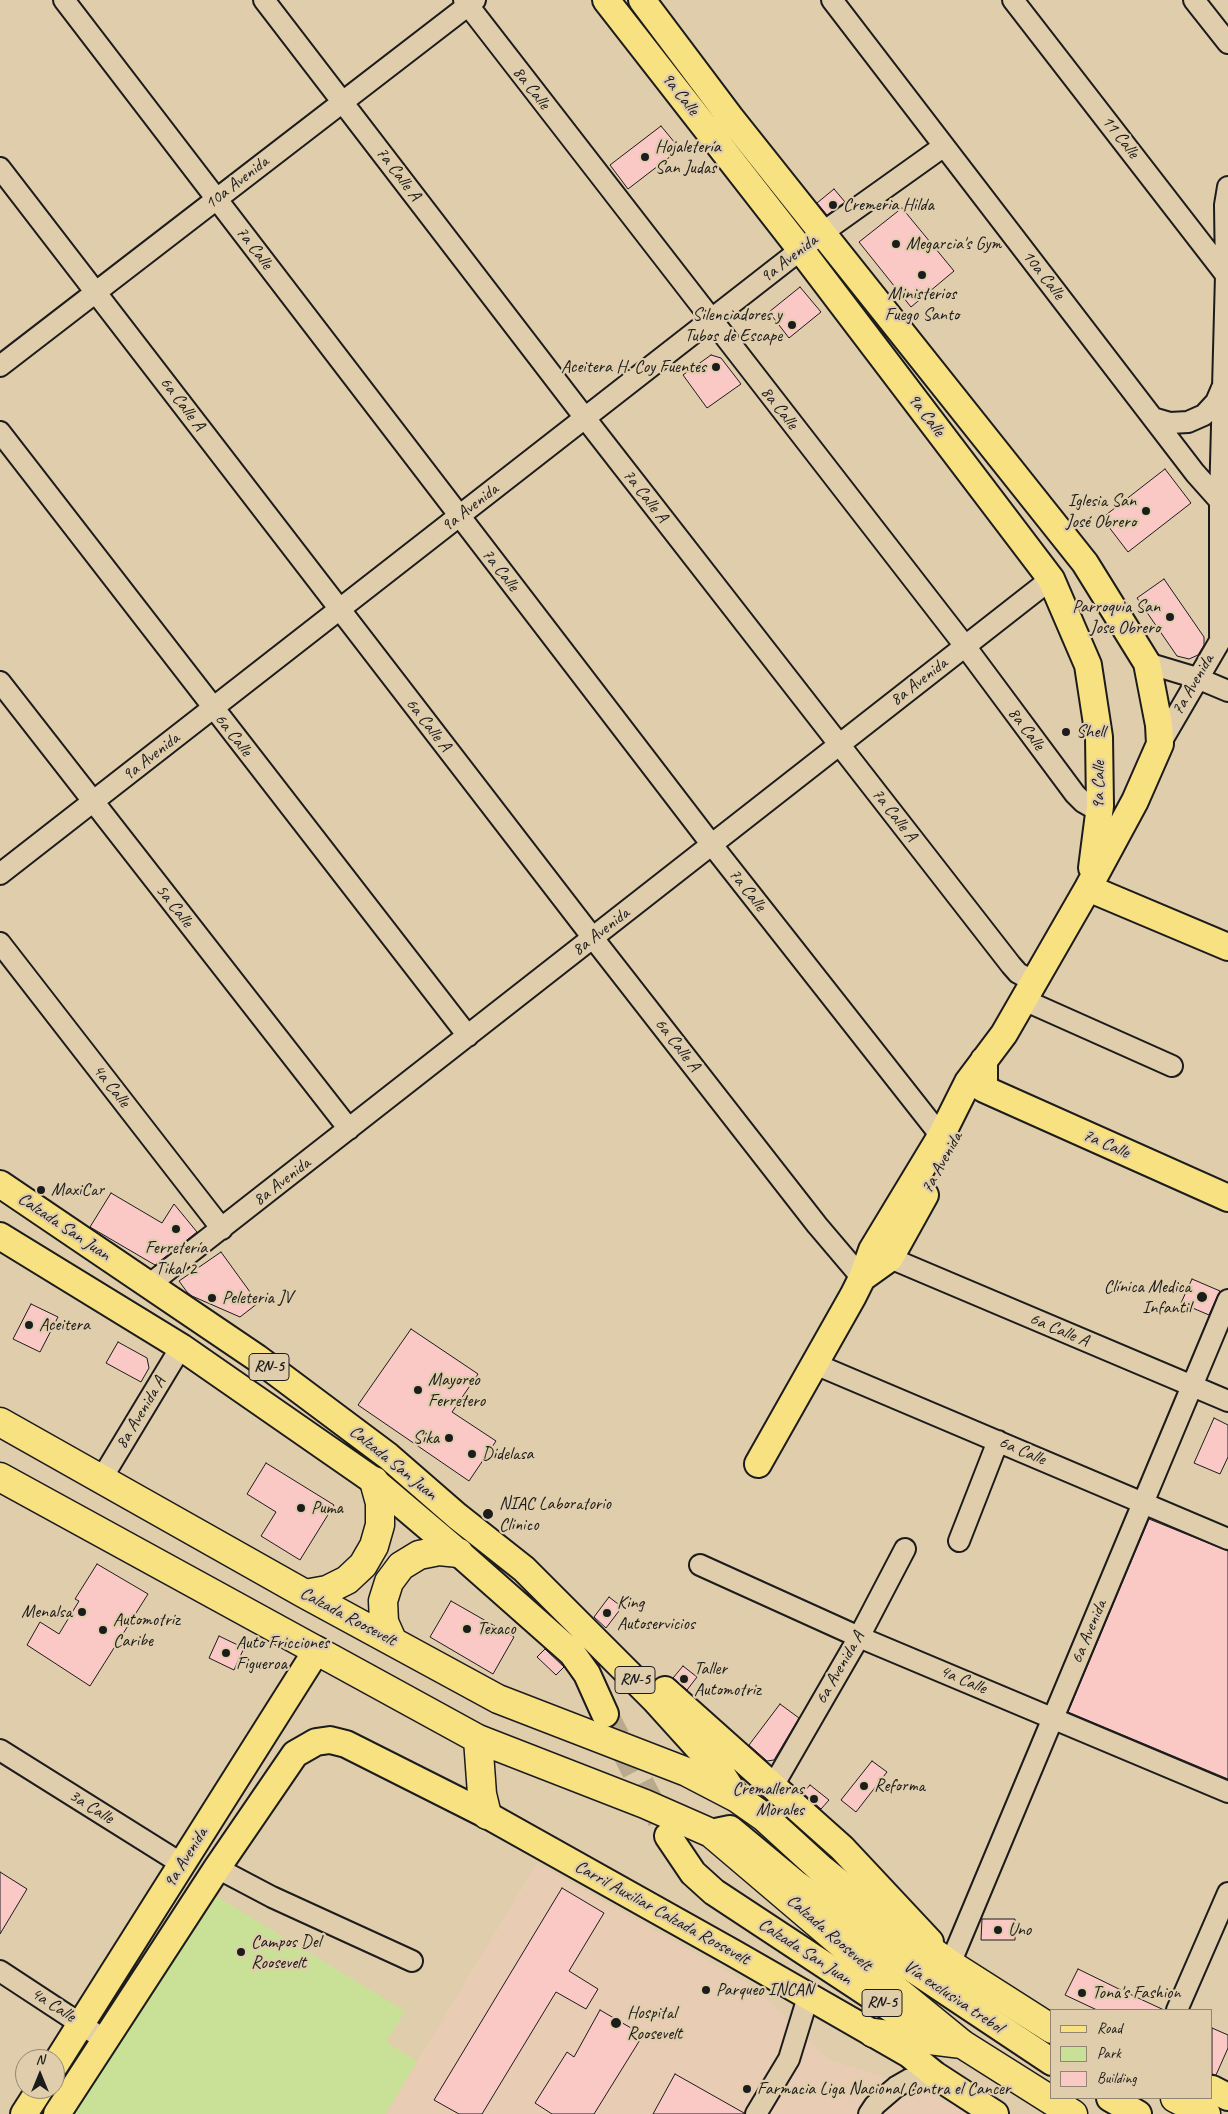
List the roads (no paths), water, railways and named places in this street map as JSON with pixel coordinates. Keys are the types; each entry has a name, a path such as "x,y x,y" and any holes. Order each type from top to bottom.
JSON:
{"highway":[{"name":"Calzada Roosevelt","path":"0,1422 305,1594 498,1699 687,1772 737,1798 764,1816 822,1870 864,1904 950,1964 1050,2028"},
{"name":"Calzada Roosevelt","path":"0,1477 478,1740 645,1804 711,1833 962,2044 1072,2114"},
{"path":"305,1594 327,1590 347,1580 363,1565 374,1546 380,1525 380,1503 374,1481"},
{"path":"392,1640 384,1622 383,1601 389,1582 402,1566 419,1555 439,1552 459,1553"},
{"path":"478,1740 482,1794 487,1815"},
{"path":"873,2033 962,2044"},
{"path":"1177,2099 1206,2114"}],"main road":[{"name":"9a Calle","path":"606,0 801,250 1051,579 1088,665 1099,737 1100,806 1088,888"},
{"name":"9a Calle","path":"642,0 822,233 1085,563 1147,663 1156,704 1160,744 1135,801"},
{"path":"1100,806 1125,805 1135,801"},
{"name":"7a Avenida","path":"758,1464 862,1278 872,1250 941,1136 968,1082 1004,1034 1030,991 1135,801"},
{"path":"1088,888 1228,946"},
{"name":"7a Avenida","path":"862,1278 890,1258 984,1089 1004,1034"},
{"path":"984,1060 984,1089"},
{"name":"7a Calle","path":"984,1089 1228,1198"},
{"name":"Calzada San Juan","path":"0,1184 257,1358 366,1440 524,1569 656,1700 721,1772 737,1798"},
{"name":"Calzada San Juan","path":"0,1236 181,1348 374,1481 459,1553 572,1654 587,1674 605,1714"},
{"path":"524,1569 641,1668 842,1848 950,1964"},
{"name":"9a Avenida","path":"65,2049 317,1650"},
{"name":"Carril Auxiliar Calzada Roosevelt","path":"316,1742 330,1740 346,1744 487,1815 910,2054 935,2075 995,2114"},
{"name":"9a Avenida","path":"57,2114 217,1868 295,1754 316,1742"},
{"name":"Calzada Roosevelt","path":"709,1784 719,1801 732,1815 770,1844 802,1872 857,1927"},
{"name":"Calzada Roosevelt","path":"711,1833 730,1829 795,1883 857,1927"},
{"name":"Calzada San Juan","path":"668,1836 684,1861 702,1882 896,2012 962,2044"},
{"name":"Vía exclusiva trebol","path":"857,1927 896,1958 1050,2061"},
{"path":"807,1954 812,1974 812,1984 808,1997"},
{"path":"1213,2090 1228,2097"},
{"path":"24,2114 34,2099"},
{"path":"1112,2099 1138,2114"}],"street":[{"name":"7a Calle","path":"64,0 712,845 941,1136"},
{"name":"7a Calle A","path":"264,0 585,418 1018,973 1030,991 1172,1066"},
{"name":"10a Calle","path":"832,0 1195,473 1220,501"},
{"name":"11 Calle","path":"1013,0 1226,275"},
{"path":"1194,0 1228,43"},
{"name":"10a Avenida","path":"0,366 343,102 469,2"},
{"name":"8a Calle","path":"469,2 711,320 965,646 1074,794 1090,806 1100,806"},
{"name":"9a Avenida","path":"0,874 822,233 944,146"},
{"name":"6a Calle A","path":"0,168 593,938 811,1217 862,1278"},
{"path":"1224,632 1220,501 1226,275 1225,205 1228,187"},
{"path":"1153,418 1170,423 1179,423 1188,422 1204,415 1216,402 1223,386"},
{"name":"6a Calle","path":"0,432 468,1036"},
{"name":"8a Avenida","path":"150,1284 1051,579"},
{"name":"7a Avenida","path":"1160,744 1224,632"},
{"path":"1147,663 1197,678 1228,691"},
{"name":"5a Calle","path":"0,682 348,1130"},
{"name":"4a Calle","path":"0,943 222,1229"},
{"name":"6a Calle A","path":"890,1258 1228,1402"},
{"name":"6a Avenida","path":"950,1964 1228,1300"},
{"name":"8a Avenida A","path":"102,1478 181,1348"},
{"name":"6a Calle","path":"815,1364 1228,1539"},
{"path":"959,1540 998,1441"},
{"name":"6a Avenida A","path":"773,1786 859,1637 905,1549"},
{"name":"4a Calle","path":"700,1565 859,1637 1228,1792"},
{"name":"3a Calle","path":"0,1750 182,1864"},
{"path":"217,1868 272,1897 412,1961"},
{"path":"1177,2009 1228,1893"},
{"name":"4a Calle","path":"0,1971 105,2040"},
{"path":"756,2114 789,2060 808,1997"},
{"path":"868,2114 874,2105 896,2087 910,2079 935,2075"}],"tunnel":[{"path":"605,1714 660,1820"}],"place":[{"name":"Hojaletería San Judas","path":"645,157"},
{"name":"Cremeria Hilda","path":"833,205"},
{"name":"Megarcia's Gym","path":"896,244"},
{"name":"Ministerios Fuego Santo","path":"922,275"},
{"name":"Silenciadores y Tubos de Escape","path":"792,325"},
{"name":"Aceitera H. Coy Fuentes","path":"716,367"},
{"name":"Iglesia San José Obrero","path":"1146,511"},
{"name":"Parroquia San Jose Obrero","path":"1170,617"},
{"name":"Shell","path":"1066,732"},
{"name":"MaxiCar","path":"41,1190"},
{"name":"Ferretería Tikal 2","path":"176,1229"},
{"name":"Clínica Medica Infantil","path":"1202,1297"},
{"name":"Peleteria JV","path":"212,1298"},
{"name":"Aceitera","path":"29,1325"},
{"name":"Mayoreo Ferretero","path":"418,1390"},
{"name":"Sika","path":"449,1438"},
{"name":"Didelasa","path":"472,1454"},
{"name":"Puma","path":"301,1508"},
{"name":"NIAC Laboratorio Clinico","path":"488,1514"},
{"name":"Menalsa","path":"82,1612"},
{"name":"King Autoservicios","path":"607,1613"},
{"name":"Texaco","path":"467,1629"},
{"name":"Automotriz Caribe","path":"103,1630"},
{"name":"Auto Fricciones Figueroa","path":"226,1653"},
{"name":"Taller Automotriz","path":"684,1679"},
{"name":"Reforma","path":"864,1786"},
{"name":"Cremalleras Morales","path":"814,1799"},
{"name":"Uno","path":"998,1930"},
{"name":"Campos Del Roosevelt","path":"241,1952"},
{"name":"Parqueo INCAN","path":"706,1990"},
{"name":"Tona's Fashion","path":"1082,1993"},
{"name":"Hospital Roosevelt","path":"616,2023"},
{"name":"Farmacia Liga Nacional Contra el Cancer","path":"747,2089"}]}
